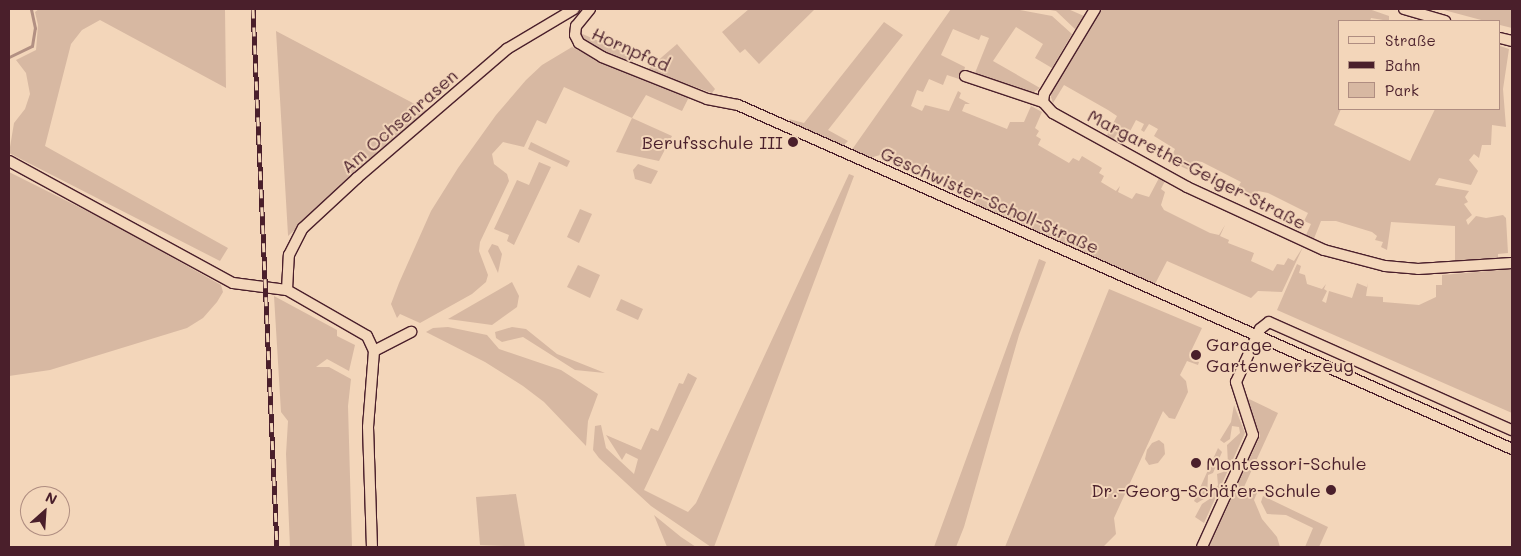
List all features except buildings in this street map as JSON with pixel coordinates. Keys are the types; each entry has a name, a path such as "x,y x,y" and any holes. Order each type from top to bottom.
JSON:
{"street":[{"name":"Am Ochsenrasen","path":"287,290 290,255 303,228 356,178 507,50 574,9"},
{"name":"Hornpfad","path":"590,9 576,26 575,35 586,49 707,99"},
{"path":"1043,102 1044,94 1095,9"},
{"path":"1404,9 1441,20"},
{"name":"Margarethe-Geiger-Straße","path":"965,76 1043,102 1053,113 1187,187 1324,250 1385,266 1418,269 1512,263"},
{"name":"Geschwister-Scholl-Straße","path":"707,99 738,106 1512,449"},
{"path":"9,161 234,283 254,288 272,286 287,290 362,333 371,342 374,351 368,427 372,547"},
{"path":"1202,547 1253,435 1236,382 1264,325 1276,324 1290,334 1512,430"},
{"path":"374,351 411,332"}],"green space":[{"path":"39,9 225,9 226,88 100,20 82,30 71,44 45,146 228,248 220,261 9,153 14,123 25,109 30,94 26,73 16,60 36,50 38,25 35,12"},
{"path":"749,9 815,9 759,64 745,49 740,53 722,32"},
{"path":"951,9 1014,9 1052,16 1072,34 1052,68 1035,58 1043,44 1016,27 993,61 1040,88 1031,94 975,73 989,38 981,35 979,40 953,29 941,55 965,67 962,80 947,75 943,85 929,79 923,92 917,90 911,106 922,111 925,105 949,111 958,91 961,93 959,98 970,104 965,104 962,111 1007,129 1010,122 1024,122 1031,106 1042,112 1035,128 1039,131 1036,136 1041,139 1038,145 1069,163 1073,158 1079,161 1082,156 1102,168 1099,173 1104,176 1101,182 1116,191 1120,186 1118,192 1132,199 1136,193 1149,197 1159,178 1165,181 1161,189 1165,192 1161,205 1164,210 1210,233 1219,235 1225,225 1220,236 1229,240 1228,243 1254,253 1251,261 1273,271 1277,264 1284,265 1288,258 1294,261 1303,247 1282,292 1258,291 1251,298 1167,261 1155,284 976,206 972,194 888,156 880,155 870,158 851,151"},
{"path":"1044,9 1068,9 1084,16 1076,30 1056,11"},
{"path":"1100,9 1369,9 1389,16 1389,20 1371,18 1370,20 1338,20 1338,110 1341,110 1334,125 1410,161 1435,110 1501,110 1501,46 1509,49 1503,89 1506,127 1492,125 1491,145 1482,145 1479,158 1474,154 1469,160 1478,171 1471,185 1439,178 1435,185 1469,191 1465,197 1468,202 1464,204 1472,215 1466,220 1468,225 1476,216 1486,218 1503,215 1506,218 1508,253 1498,254 1498,258 1455,261 1455,226 1391,222 1387,250 1381,247 1383,242 1375,240 1377,236 1372,232 1336,221 1321,221 1313,241 1305,237 1311,224 1304,221 1308,213 1268,193 1258,191 1254,198 1251,196 1249,199 1237,189 1241,182 1202,162 1196,161 1191,171 1180,166 1183,160 1178,158 1176,163 1170,159 1175,149 1154,136 1158,129 1149,124 1144,132 1141,130 1144,124 1136,120 1126,139 1117,134 1113,140 1106,137 1117,116 1064,85 1053,103 1051,97 1052,88"},
{"path":"1440,9 1512,9 1512,28 1501,25 1501,20 1481,20"},
{"path":"884,22 903,35 828,130 848,141 843,146 793,125 789,119 804,123"},
{"path":"276,31 428,111 288,236 288,235"},
{"path":"578,32 619,50 633,60 630,64 586,44"},
{"path":"677,44 715,89 712,93 647,70"},
{"path":"572,47 604,63 689,97 682,111 646,95 632,118 564,87 546,124 537,120 524,147 503,142 492,154 494,164 507,174 509,181 480,242 479,251 488,275 486,282 472,294 420,323 400,314 397,318 391,304 399,283 431,211 458,168 496,115 526,80 542,65"},
{"path":"632,118 672,136 659,161 616,152"},
{"path":"531,142 570,161 567,167 528,149"},
{"path":"539,162 551,167 514,245 507,241 509,235 494,229 517,180 529,185"},
{"path":"638,164 658,171 651,184 635,179 633,170"},
{"path":"9,172 111,223 221,285 223,292 203,318 187,328 50,370 9,376"},
{"path":"849,174 854,176 714,547 711,547 651,506 599,458 593,450 595,426 601,425 606,448 634,474 638,459 626,453 622,460 606,435 641,450 651,428 658,431 679,383 683,384 688,373 697,378 644,490 688,512 696,503"},
{"path":"580,209 592,214 579,243 567,237"},
{"path":"492,244 498,246 502,254 498,273 488,251"},
{"path":"1039,259 1046,262 1019,335 964,527 956,547 934,547"},
{"path":"1297,264 1301,266 1299,273 1305,275 1307,284 1322,289 1326,284 1324,289 1327,291 1322,301 1326,303 1329,291 1352,298 1357,283 1367,287 1368,283 1366,296 1383,297 1383,302 1419,305 1436,297 1436,285 1442,285 1442,275 1512,269 1512,413 1277,310"},
{"path":"578,265 600,275 590,298 567,287"},
{"path":"512,282 519,296 517,307 492,325 448,319"},
{"path":"1109,289 1202,328 1192,349 1195,351 1192,358 1199,362 1198,365 1187,361 1180,375 1186,381 1188,392 1175,419 1169,418 1163,411 1114,518 1116,534 1103,547 1005,547"},
{"path":"274,296 337,330 337,336 355,345 349,371 327,359 316,367 329,367 351,379 348,406 352,547 290,547 286,454 288,421 281,412"},
{"path":"621,299 643,309 638,320 616,310"},
{"path":"448,327 487,335 499,349 561,370 598,394 588,421 586,446 544,402 523,386 485,362 426,332 433,328"},
{"path":"512,327 526,329 557,354 605,373 575,370 523,337 502,342 496,338 495,332"},
{"path":"1247,398 1278,413 1244,487 1257,493 1254,500 1262,519 1277,537 1280,547 1209,547 1260,436"},
{"path":"1234,405 1245,433 1204,523 1195,517 1202,504 1211,498 1218,485 1217,474 1223,472 1228,464 1227,445 1240,433 1239,427 1232,426 1230,439 1224,443 1220,440 1231,422"},
{"path":"1159,440 1164,444 1165,454 1158,463 1149,465 1145,459 1147,450 1152,443"},
{"path":"1218,448 1222,452 1213,473 1208,475 1207,497 1197,503 1194,501"},
{"path":"516,494 525,547 480,545 476,497"},
{"path":"1263,496 1328,527 1319,547 1305,547 1313,528 1286,515 1267,514 1261,502"},
{"path":"654,515 681,537 696,547 667,547"}],"waterway":[{"path":"9,57 32,46 35,28 31,9"}],"railway":[{"path":"253,9 277,547"}],"place":[{"name":"Berufsschule III","path":"793,142"},
{"name":"Garage Gartenwerkzeug","path":"1196,355"},
{"name":"Montessori-Schule","path":"1196,463"},
{"name":"Dr.-Georg-Schäfer-Schule","path":"1331,490"}]}
